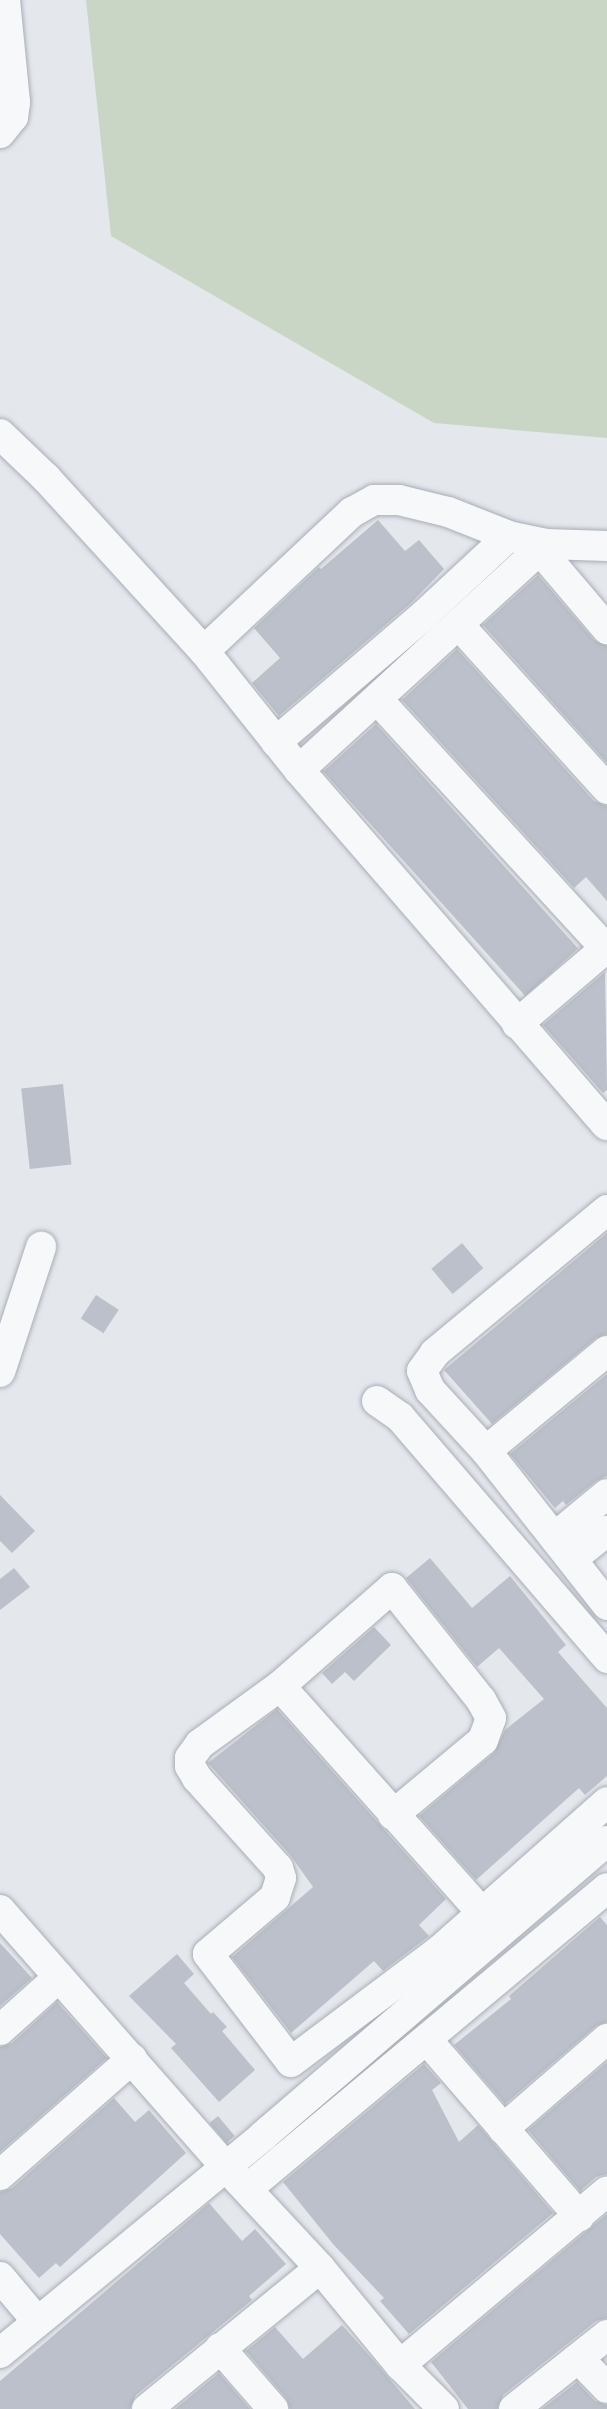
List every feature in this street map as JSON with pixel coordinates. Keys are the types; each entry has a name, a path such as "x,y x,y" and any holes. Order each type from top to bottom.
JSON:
{"street":[{"path":"0,133 13,117 15,102 5,0"},
{"path":"0,434 46,478 204,651 299,770 517,1024 604,1115"},
{"path":"204,651 352,512 374,500 399,500 448,512 543,547 607,546"},
{"path":"276,742 423,616 509,536"},
{"path":"299,770 543,547"},
{"path":"543,547 607,629"},
{"path":"459,625 607,789"},
{"path":"377,699 606,947 517,1024"},
{"path":"607,1210 436,1353 422,1371 430,1390 486,1451 607,1605"},
{"path":"0,1372 41,1247"},
{"path":"486,1451 607,1351"},
{"path":"377,1401 400,1417 607,1658"},
{"path":"564,1548 607,1494"},
{"path":"564,1548 607,1531"},
{"path":"393,1815 483,1740 491,1718 481,1700 392,1588 280,1686 200,1744 190,1758 190,1766 197,1778 278,1868 281,1878 275,1897 208,1955 291,2062 448,1959 607,1841"},
{"path":"280,1686 482,1913"},
{"path":"0,2353 225,2166 448,1959 482,1913 607,1802"},
{"path":"247,2189 607,1888"},
{"path":"0,1910 225,2166 320,2268 400,2365 444,2409"},
{"path":"0,2030 59,1977"},
{"path":"503,2129 607,2039"},
{"path":"427,2040 579,2216"},
{"path":"0,2175 132,2059"},
{"path":"400,2365 607,2191"},
{"path":"147,2409 320,2268"},
{"path":"0,2277 37,2320"},
{"path":"514,2409 607,2335"},
{"path":"220,2348 273,2409"},
{"path":"579,2359 607,2388"}],"green space":[{"path":"86,0 607,0 607,438 434,423 111,236"}],"building":[{"path":"378,520 405,551 419,540 444,569 411,603 279,716 252,683 280,658 254,628 319,567 321,569"},
{"path":"538,575 594,640 607,646 607,763 483,625"},
{"path":"457,649 594,801 607,806 607,901 586,877 574,888 402,700"},
{"path":"376,724 578,948 525,996 323,772"},
{"path":"605,972 607,1090 603,1093 543,1025"},
{"path":"63,1084 71,1165 30,1169 21,1088"},
{"path":"607,1233 607,1334 596,1338 492,1424 444,1370"},
{"path":"462,1243 483,1268 453,1294 431,1269"},
{"path":"96,1295 119,1310 103,1333 81,1318"},
{"path":"607,1374 607,1476 596,1481 566,1505 563,1501 555,1508 510,1454"},
{"path":"0,1495 35,1531 12,1553 0,1541"},
{"path":"430,1558 472,1608 510,1576 566,1645 558,1652 607,1708 607,1776 585,1795 579,1788 476,1880 419,1816 494,1753 505,1730 544,1699 499,1648 477,1667 406,1578"},
{"path":"14,1568 30,1587 0,1610 0,1579"},
{"path":"374,1627 391,1645 354,1681 345,1672 332,1684 322,1673"},
{"path":"277,1709 446,1899 419,1925 429,1936 383,1971 374,1961 291,2033 232,1957 313,1887 291,1856 208,1763"},
{"path":"600,1917 607,1925 607,2022 596,2026 505,2104 454,2045 511,1999 509,1996"},
{"path":"0,1943 32,1978 0,2006"},
{"path":"177,1954 194,1974 184,1983 211,2014 213,2012 227,2027 222,2031 255,2070 219,2102 171,2048 176,2044 129,1996"},
{"path":"57,2002 107,2058 0,2152 0,2047 12,2043"},
{"path":"607,2062 607,2174 596,2177 580,2191 528,2130"},
{"path":"424,2064 441,2083 432,2090 459,2142 478,2125 553,2213 409,2334 380,2301 384,2298 333,2244 283,2182"},
{"path":"114,2098 135,2122 149,2110 186,2153 60,2267 56,2263 39,2278 0,2234 0,2192 12,2188"},
{"path":"218,2116 235,2136 226,2143 210,2123"},
{"path":"209,2203 242,2241 255,2229 286,2264 249,2296 252,2300 136,2395 130,2409 0,2409 0,2381"},
{"path":"607,2214 607,2318 596,2321 503,2395 497,2409 468,2409 431,2362"},
{"path":"342,2325 415,2409 290,2409 286,2398 246,2351 275,2327 303,2359"},
{"path":"219,2373 250,2409 175,2409"},
{"path":"577,2382 595,2401 607,2405 607,2409 542,2409"}]}
